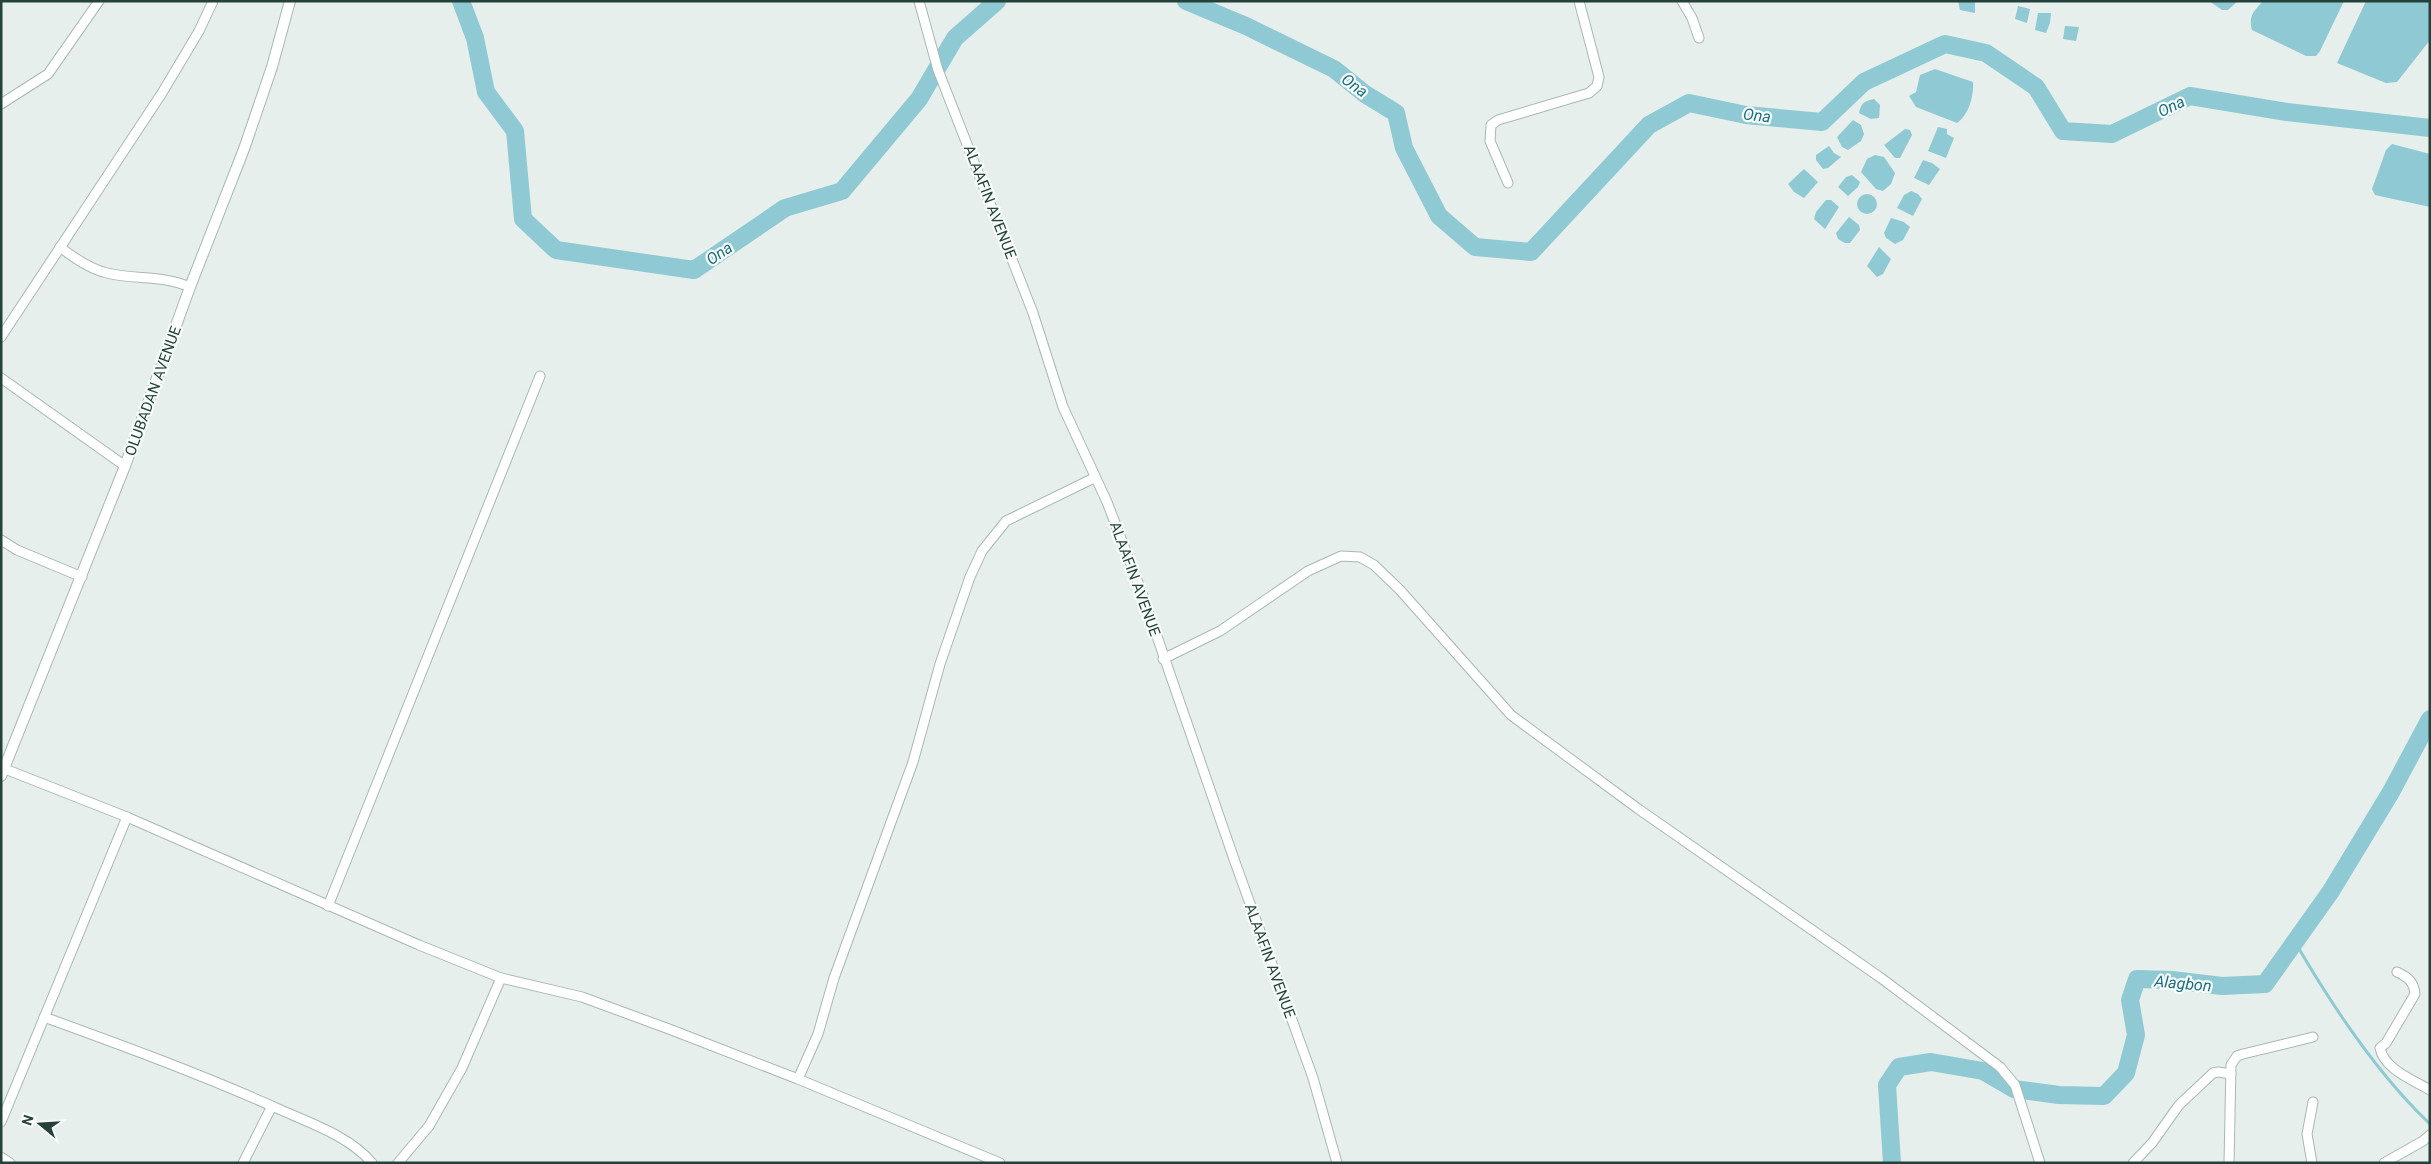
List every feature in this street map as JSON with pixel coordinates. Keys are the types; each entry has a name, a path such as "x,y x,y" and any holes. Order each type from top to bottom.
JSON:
{"street":[{"path":"1,104 48,74 99,1"},
{"path":"1,337 182,61 214,1"},
{"name":"OLUBADAN AVENUE","path":"3,772 125,466 190,287 244,149 272,67 290,1"},
{"name":"ALAAFIN AVENUE","path":"919,1 938,70 1033,313 1063,408 1094,478 1107,502 1132,566 1313,1078 1337,1163"},
{"path":"1508,183 1490,141 1489,131 1491,125 1498,120 1589,93 1597,86 1600,77 1579,1"},
{"path":"1682,1 1692,18 1699,38"},
{"path":"60,247 74,258 105,273 164,278 190,287"},
{"path":"328,906 540,376"},
{"path":"1,378 125,466"},
{"path":"798,1079 818,1034 834,978 913,762 940,664 970,577 982,551 1006,521 1094,478"},
{"path":"1,540 17,550 82,577"},
{"path":"1163,658 1220,630 1315,567 1341,556 1360,557 1374,565 1400,590 1511,715 1637,808 1880,978 2000,1067 2015,1085 2040,1163"},
{"path":"3,772 127,817 328,906 501,978 582,997 798,1079 1000,1163"},
{"path":"1,1122 127,817"},
{"path":"2397,972 2407,976 2414,986 2415,994 2386,1043 2380,1048 2382,1055 2395,1069 2430,1090"},
{"path":"398,1163 429,1126 462,1068 501,978"},
{"path":"44,1017 164,1060 272,1106 324,1130 360,1150 372,1163"},
{"path":"2230,1163 2231,1066 2237,1056 2313,1037"},
{"path":"2133,1163 2152,1143 2180,1105 2213,1074 2218,1072 2231,1074"},
{"path":"2312,1163 2307,1134 2313,1102"},
{"path":"243,1163 272,1106"},
{"path":"2384,1163 2423,1141 2430,1134"},
{"path":"1,1158 10,1163"}],"water":[{"path":"1958,1 1975,1 1975,13 1960,10"},
{"path":"2209,1 2238,1 2228,10 2222,10"},
{"path":"2263,1 2344,1 2320,51 2316,56 2306,56 2252,30 2251,17"},
{"path":"2366,1 2430,1 2430,40 2397,82 2386,83 2337,63"},
{"path":"2018,6 2030,9 2027,23 2015,19"},
{"path":"2038,13 2051,13 2046,33 2035,30"},
{"path":"2065,26 2079,27 2076,41 2063,39"},
{"path":"1935,69 1973,82 1973,93 1968,110 1957,123 1916,107 1909,96 1916,92 1920,75"},
{"path":"1874,99 1880,105 1879,118 1871,119 1859,113 1864,103"},
{"path":"1853,120 1861,125 1864,134 1861,141 1848,150 1842,147 1837,137"},
{"path":"1938,127 1947,129 1947,134 1954,138 1946,158 1928,151"},
{"path":"1905,129 1910,130 1912,135 1900,158 1895,158 1884,145"},
{"path":"2392,144 2430,154 2430,207 2375,195 2372,189 2386,150"},
{"path":"1829,146 1834,153 1841,157 1828,168 1823,169 1816,160 1816,155"},
{"path":"1875,155 1884,157 1895,173 1891,184 1883,191 1876,189 1861,172 1867,159"},
{"path":"1923,160 1932,163 1940,169 1929,185 1914,178"},
{"path":"1804,169 1818,182 1804,198 1794,192 1788,184"},
{"path":"1852,175 1860,182 1858,187 1848,196 1838,187 1846,177"},
{"path":"1911,191 1918,194 1922,199 1913,216 1897,208 1904,195"},
{"path":"1863,194 1871,194 1877,200 1877,208 1871,214 1863,214 1857,208 1857,200"},
{"path":"1826,200 1831,200 1839,207 1825,229 1814,219 1816,212"},
{"path":"1849,217 1859,225 1860,230 1850,243 1845,243 1838,239 1836,233"},
{"path":"1891,218 1904,222 1910,227 1903,240 1895,244 1886,238 1884,233"},
{"path":"1879,247 1891,259 1883,274 1877,277 1867,266"}],"waterway":[{"name":"Ona","path":"461,1 475,38 486,92 515,131 523,219 556,250 694,270 785,208 842,191 919,99 955,38 997,1"},
{"name":"Ona","path":"1186,1 1246,26 1334,69 1365,94 1396,113 1404,148 1439,216 1475,247 1531,252 1649,125 1689,103 1746,115 1822,122 1864,82 1945,44 1986,53 2036,87 2063,131 2112,134 2190,96 2287,112 2430,128"},
{"name":"Alagbon","path":"1892,1163 1887,1085 1899,1067 1931,1062 1983,1071 2014,1089 2059,1095 2104,1096 2126,1073 2136,1035 2130,1000 2137,979 2172,980 2222,986 2265,984 2331,891 2391,792 2430,719"},
{"path":"2295,942 2324,990 2373,1061 2430,1124"}]}
